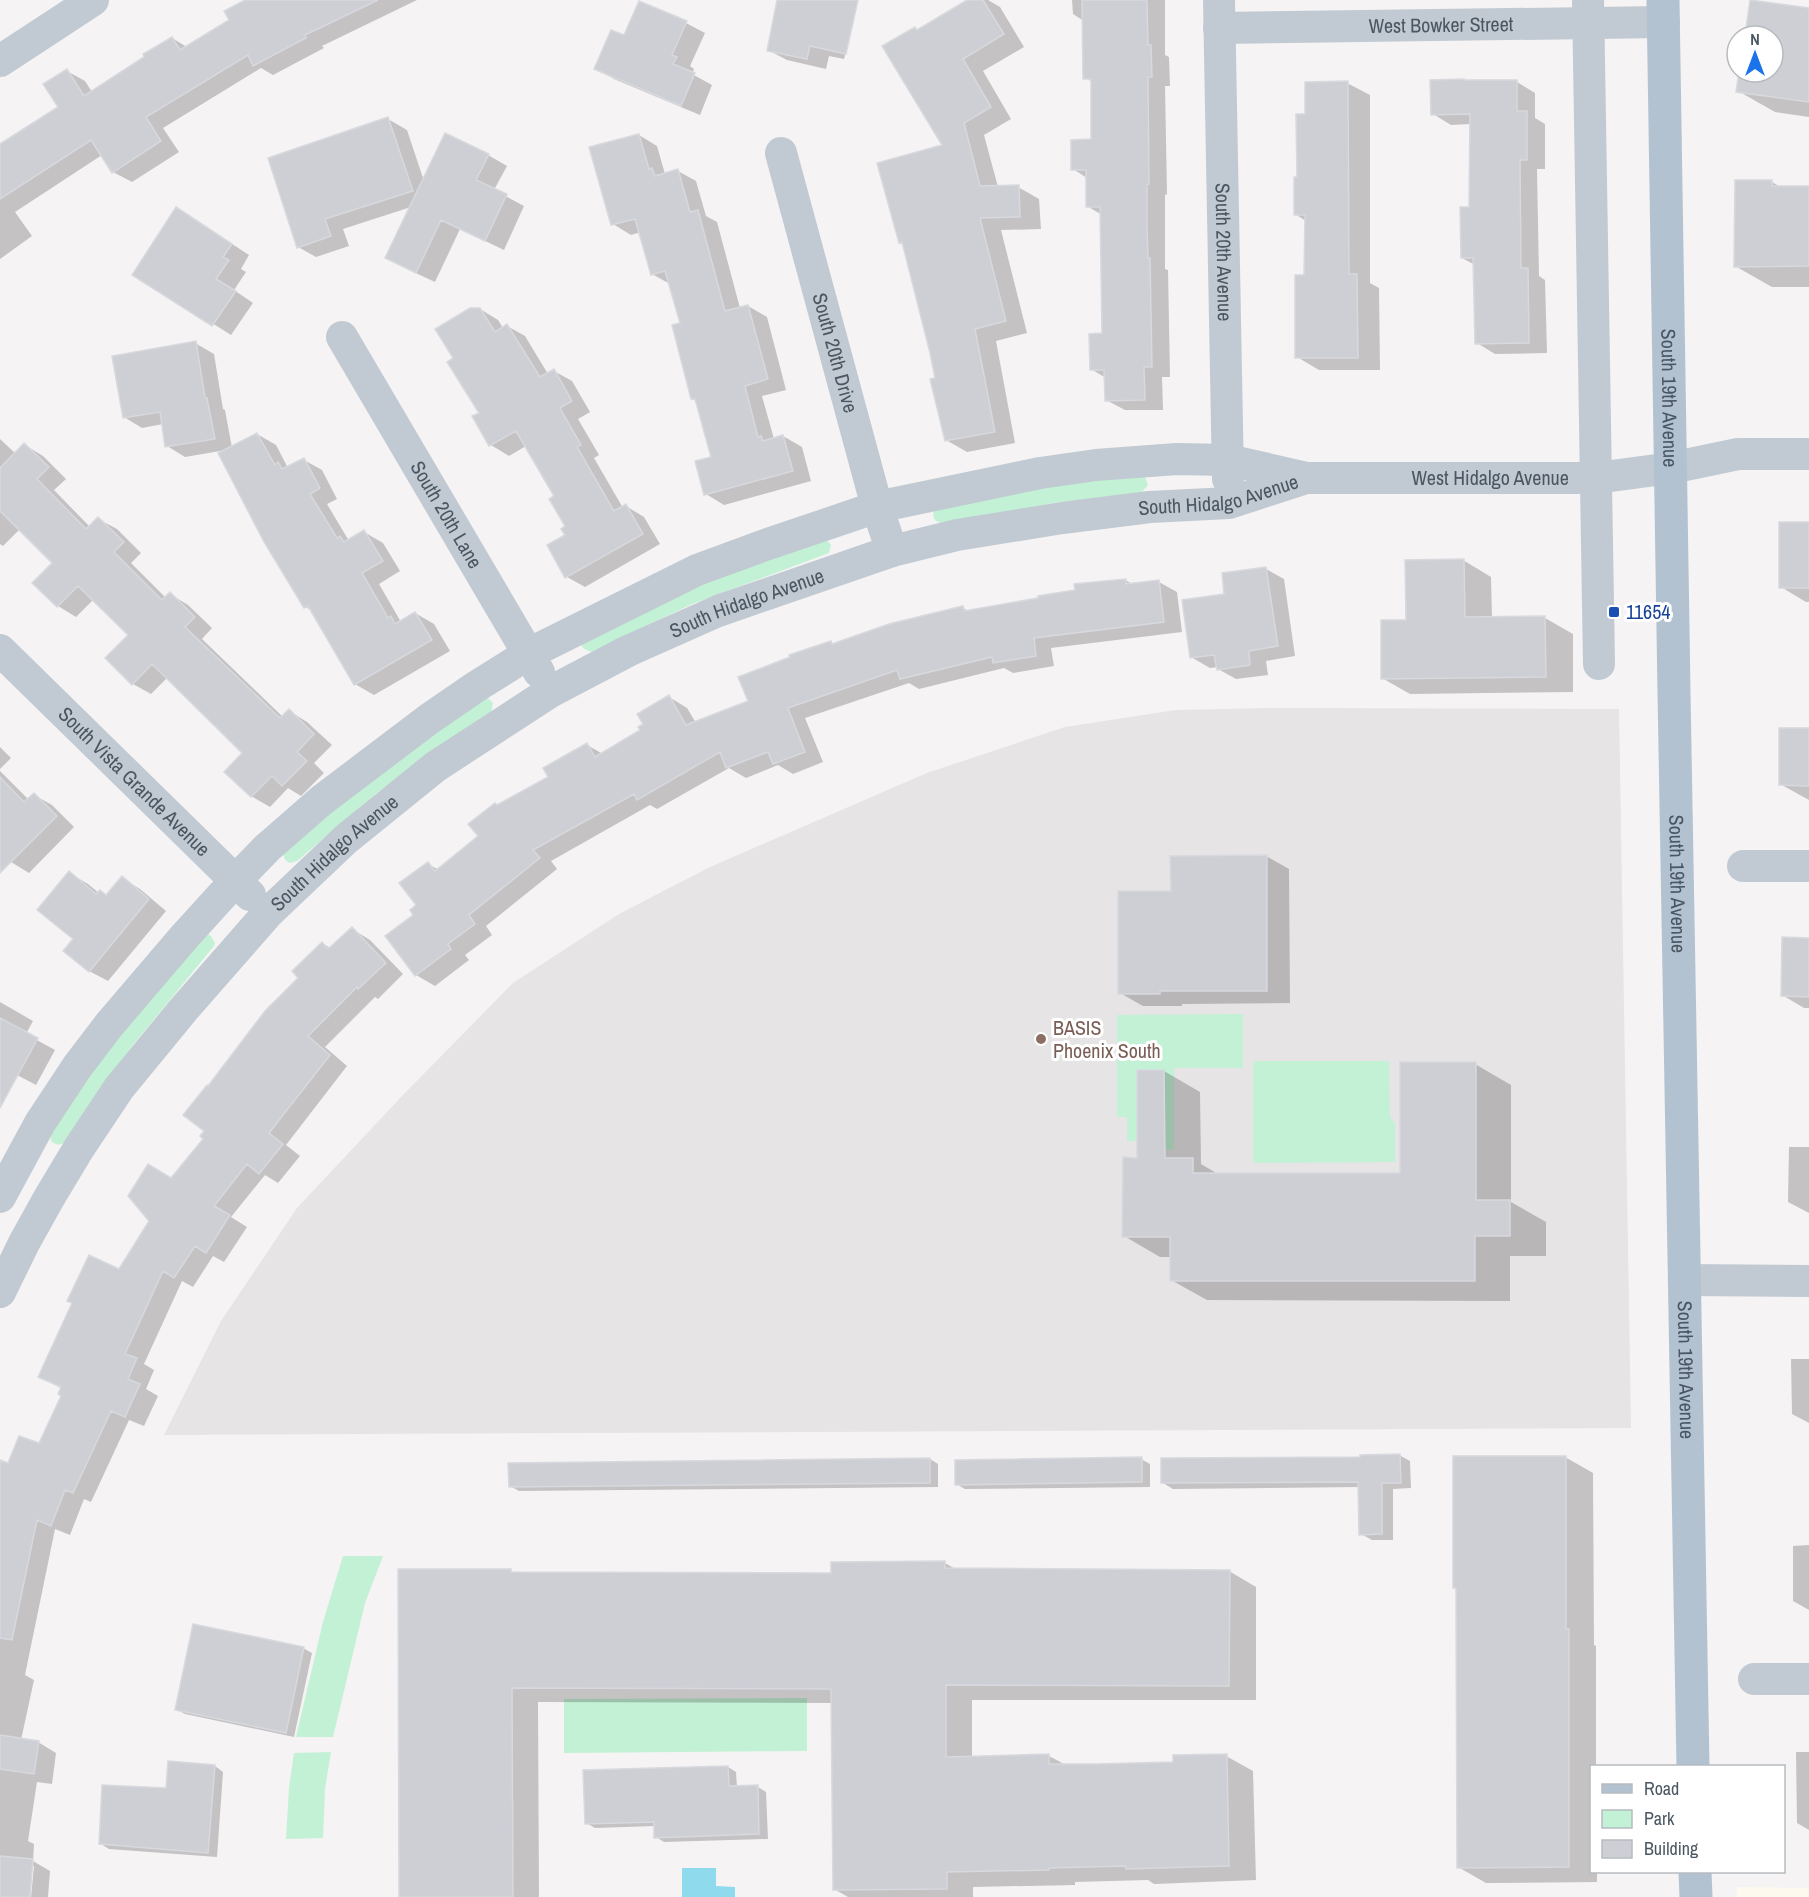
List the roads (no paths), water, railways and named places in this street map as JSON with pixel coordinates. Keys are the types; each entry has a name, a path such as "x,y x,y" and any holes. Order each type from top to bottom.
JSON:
{"main road":[{"name":"South 19th Avenue","path":"1663,11 1693,1765"},
{"path":"1695,1873 1696,1897"}],"street":[{"path":"0,61 93,0"},
{"path":"1588,11 1599,664"},
{"name":"West Bowker Street","path":"1219,14 1663,11"},
{"name":"South 20th Avenue","path":"1219,14 1229,503"},
{"name":"South 20th Drive","path":"781,153 877,507 892,551"},
{"name":"South 20th Lane","path":"342,337 550,692"},
{"name":"West Hidalgo Avenue","path":"1307,478 1596,478 1671,468 1738,454 1809,454"},
{"name":"South Hidalgo Avenue","path":"4,1181 77,1067 102,1034 185,936 267,848 322,800 429,719 528,654 697,570 877,507 1051,471 1177,459 1228,460 1307,478"},
{"name":"South Hidalgo Avenue","path":"0,1292 24,1243 79,1148 119,1088 183,1010 268,913 346,839 435,767 550,692 628,651 718,610 892,551 957,535 1062,518 1150,507 1229,503 1307,478"},
{"name":"South Vista Grande Avenue","path":"0,650 268,913"},
{"path":"1743,866 1809,866"},
{"path":"4,1181 50,1198"},
{"path":"1685,1280 1809,1281"},
{"path":"1754,1679 1809,1679"}],"water":[{"path":"682,1868 716,1868 716,1886 735,1887 735,1897 682,1897"}],"place":[{"name":"11654","path":"1614,612"},
{"name":"BASIS Phoenix South","path":"1041,1039"}]}
